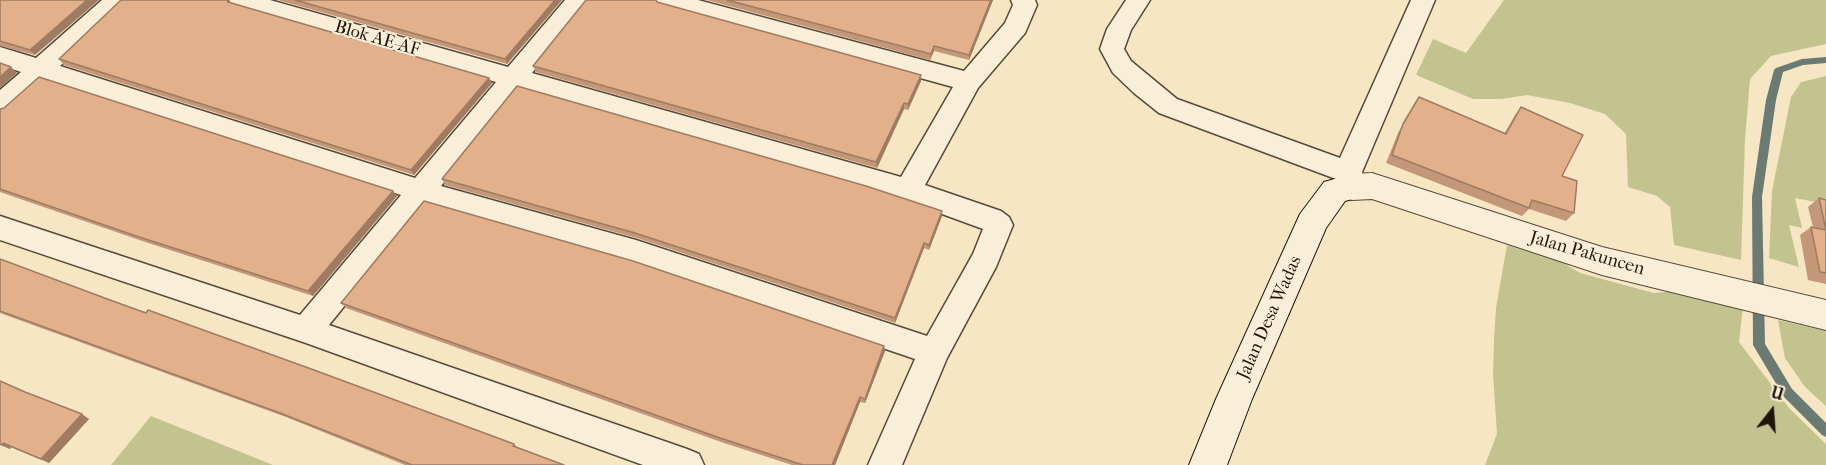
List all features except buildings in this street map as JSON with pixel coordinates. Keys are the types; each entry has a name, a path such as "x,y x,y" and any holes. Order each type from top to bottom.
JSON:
{"street":[{"path":"0,105 117,0"},
{"name":"Blok AE-AF","path":"241,0 908,190 991,219 999,225 986,258 933,352"},
{"path":"306,330 578,0"},
{"path":"667,0 969,82"},
{"path":"908,190 969,82 1016,27 1025,5 1023,0"},
{"path":"1138,0 1119,29 1112,49 1122,67 1143,86 1168,106 1350,180 1423,0"},
{"path":"0,56 421,191 636,252 933,352 885,465"},
{"name":"Jalan Pakuncen","path":"1350,180 1580,254 1826,315"},
{"name":"Jalan Desa Wadas","path":"1208,465 1234,399 1312,223 1324,202 1350,180"},
{"path":"0,228 306,330 687,465"}],"green space":[{"path":"1504,0 1826,0 1826,44 1771,56 1750,79 1745,139 1741,260 1674,245 1670,207 1657,196 1628,187 1626,134 1605,114 1570,103 1527,95 1501,99 1473,99 1416,75 1433,39 1466,53"},
{"path":"1826,76 1826,204 1795,198 1802,228 1789,225 1799,267 1769,258 1772,191 1791,97 1801,82"},
{"path":"1507,245 1562,262 1580,273 1654,293 1676,291 1743,307 1739,342 1789,408 1826,444 1826,465 1485,465 1497,434 1493,373 1494,340 1496,308"},
{"path":"1778,320 1826,331 1826,406 1805,387 1785,358"},
{"path":"151,416 273,465 111,465"}],"waterway":[{"path":"1826,60 1802,62 1779,70 1771,100 1757,197 1759,345 1788,393 1826,431"}]}
